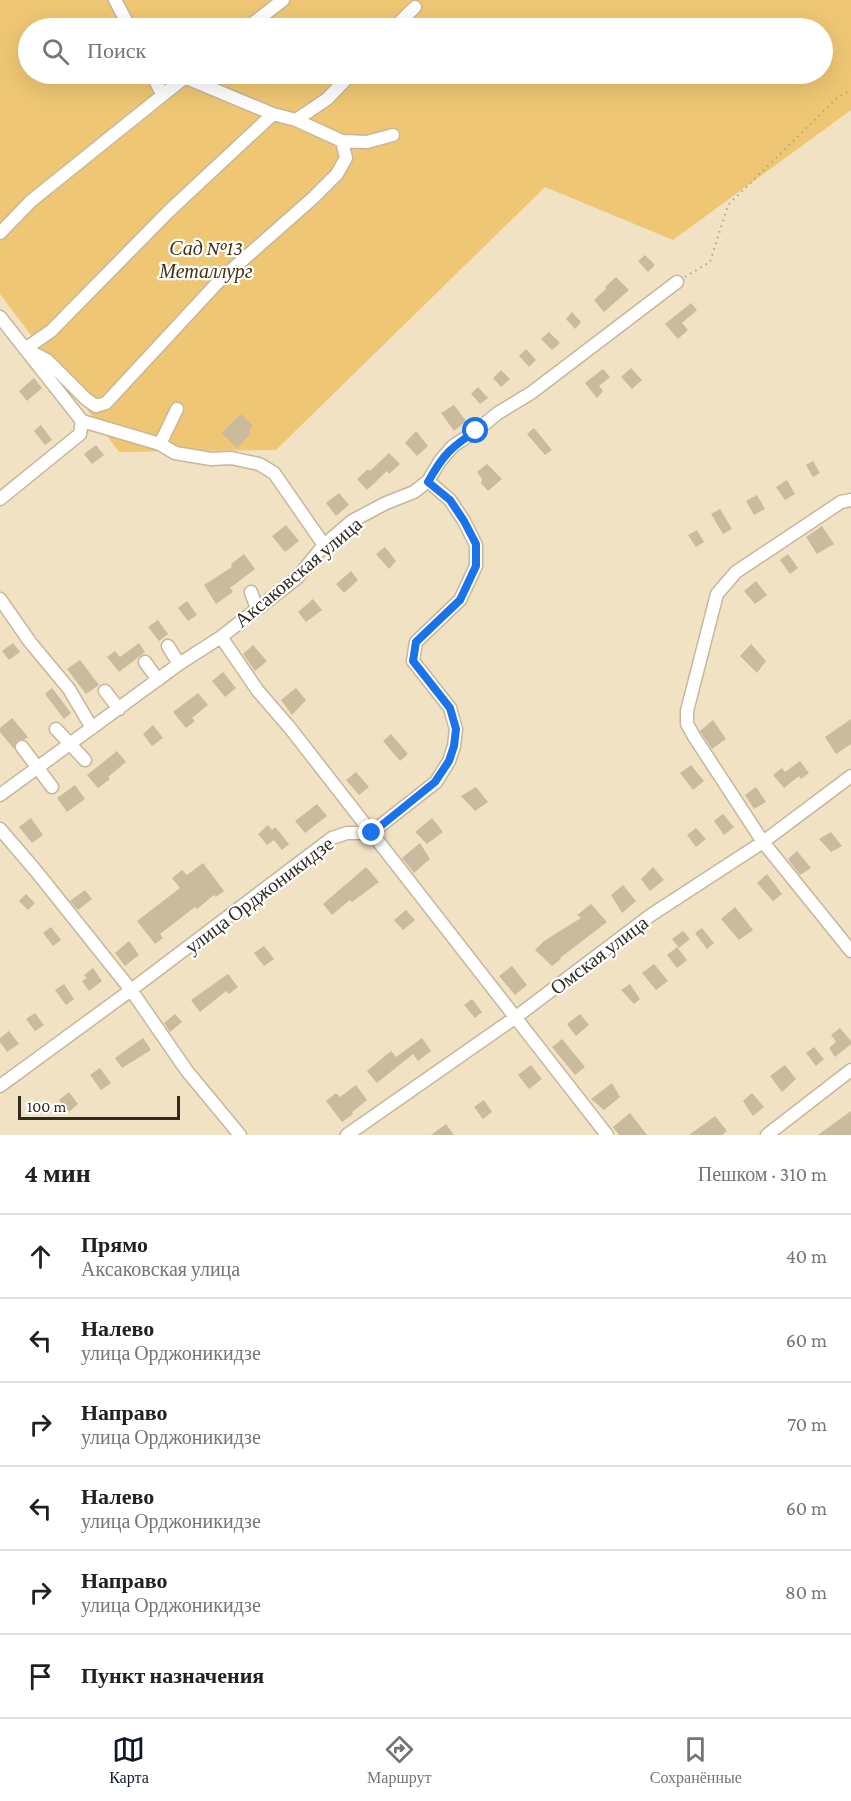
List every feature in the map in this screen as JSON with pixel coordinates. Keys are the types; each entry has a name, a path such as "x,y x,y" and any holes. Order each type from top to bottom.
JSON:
{"street":[{"path":"115,0 125,18"},
{"path":"260,18 284,0"},
{"path":"404,18 414,7"},
{"path":"157,84 162,94"},
{"path":"0,233 31,201 175,84"},
{"path":"206,84 342,141 366,142 393,135"},
{"path":"296,120 327,99 341,84"},
{"path":"25,349 51,331 169,211 273,114"},
{"path":"25,349 47,360 96,406 106,403 220,279 313,198 337,174 346,158 342,141"},
{"name":"Аксаковская улица","path":"0,795 179,664 221,637 297,579 324,544 352,522 386,503 414,492 428,482 440,461 453,446 498,413 531,393 677,282"},
{"path":"0,317 82,421 160,444 175,453 211,459 232,453 259,464 274,473 324,544"},
{"path":"160,444 177,409"},
{"path":"0,500 80,434 82,421"},
{"path":"372,833 435,782 449,761 454,746 456,729 450,708 413,661 416,642 460,600 476,566 476,544 450,500 428,482"},
{"path":"851,500 841,502 736,572 717,594 687,711 687,724 763,842 851,951"},
{"path":"251,592 257,609"},
{"path":"0,599 30,642 69,689 92,728"},
{"path":"221,637 258,691 290,728 607,1135"},
{"path":"168,646 179,664"},
{"path":"145,662 158,680"},
{"path":"105,691 119,709"},
{"path":"56,729 85,760"},
{"path":"22,747 52,787"},
{"name":"Омская улица","path":"347,1135 516,1017 651,915 763,842 851,776"},
{"path":"0,829 131,990 187,1071 240,1135"},
{"name":"улица Орджоникидзе","path":"0,1086 332,838 347,833 372,833"},
{"path":"767,1135 851,1070"}],"path":[{"path":"677,282 710,262 728,205 837,98 851,90"}],"green space":[{"name":"Сад №13 Металлург","path":"0,0 851,0 851,110 673,240 545,187 276,450 119,452 0,294"}],"building":[{"path":"645,255 655,265 648,272 638,261"},
{"path":"616,277 629,290 604,312 594,300"},
{"path":"691,303 697,310 682,323 688,330 678,339 665,324"},
{"path":"572,312 581,322 575,329 566,319"},
{"path":"549,332 560,343 552,350 541,339"},
{"path":"526,349 536,360 529,367 519,356"},
{"path":"631,368 642,380 632,389 621,377"},
{"path":"603,369 610,377 599,386 603,391 597,398 585,383"},
{"path":"501,370 510,379 501,387 493,378"},
{"path":"34,378 42,388 27,401 19,391"},
{"path":"478,387 488,398 480,404 471,394"},
{"path":"454,405 466,421 454,431 441,413"},
{"path":"241,414 253,426 249,431 251,433 237,448 221,433"},
{"path":"41,425 52,440 45,445 34,431"},
{"path":"534,428 552,450 545,455 527,434"},
{"path":"416,431 428,446 417,456 405,443"},
{"path":"96,445 104,455 92,464 84,454"},
{"path":"389,453 400,464 389,474 387,471 367,490 357,479 368,469 370,471"},
{"path":"813,461 820,473 813,477 806,465"},
{"path":"487,464 502,479 488,491 481,483 482,479 477,472"},
{"path":"787,480 795,494 785,500 776,487"},
{"path":"339,493 349,505 336,516 326,503"},
{"path":"757,495 765,509 754,515 746,501"},
{"path":"720,509 732,529 723,534 711,514"},
{"path":"286,525 299,541 285,552 272,536"},
{"path":"822,526 834,544 817,554 806,537"},
{"path":"697,530 704,542 696,547 688,535"},
{"path":"385,547 396,561 389,569 376,554"},
{"path":"244,554 255,569 230,588 233,592 216,604 204,585 232,567 231,564"},
{"path":"788,554 798,568 790,574 780,560"},
{"path":"351,571 358,580 344,593 336,584"},
{"path":"756,581 767,595 755,604 744,591"},
{"path":"313,599 322,610 306,622 298,612"},
{"path":"187,601 197,615 188,621 178,608"},
{"path":"158,620 168,634 159,641 148,627"},
{"path":"13,643 20,652 9,660 2,651"},
{"path":"139,643 145,652 119,672 107,657 115,651 120,657"},
{"path":"751,644 766,661 757,673 740,656"},
{"path":"253,645 267,661 255,671 243,654"},
{"path":"80,660 99,685 86,694 67,669"},
{"path":"223,672 236,688 225,697 212,681"},
{"path":"52,688 71,713 64,719 45,694"},
{"path":"296,688 306,700 292,715 281,700"},
{"path":"198,693 208,705 192,718 195,721 186,728 173,712"},
{"path":"12,718 28,737 17,741 14,749 0,732 0,728"},
{"path":"851,719 851,744 836,754 825,737"},
{"path":"713,720 726,739 712,749 700,731"},
{"path":"153,725 163,738 152,746 143,734"},
{"path":"391,734 408,754 400,761 383,741"},
{"path":"117,751 126,762 98,788 87,775"},
{"path":"800,761 809,773 801,779 799,776 784,788 773,775 782,768 785,772"},
{"path":"691,765 704,781 693,790 680,773"},
{"path":"356,772 369,787 359,795 346,780"},
{"path":"75,785 85,799 67,812 57,798"},
{"path":"476,787 488,802 475,811 461,796"},
{"path":"756,787 766,802 754,809 745,795"},
{"path":"317,804 327,816 305,833 295,821"},
{"path":"723,814 734,827 724,835 714,821"},
{"path":"31,818 43,835 32,843 19,827"},
{"path":"432,818 443,832 427,844 415,832"},
{"path":"268,825 272,830 275,827 289,844 282,850 274,840 267,845 258,834"},
{"path":"696,828 706,839 696,847 687,835"},
{"path":"831,832 842,846 831,852 819,839"},
{"path":"420,843 430,859 414,873 402,858"},
{"path":"797,851 811,868 800,875 788,859"},
{"path":"203,863 224,891 216,897 214,895 197,909 195,907 160,934 163,938 155,944 137,921 180,888 172,878 182,870 187,875"},
{"path":"366,867 379,882 352,902 350,900 332,915 323,904"},
{"path":"653,867 664,880 650,891 641,879"},
{"path":"767,874 782,894 773,901 757,883"},
{"path":"623,885 636,901 622,913 611,895"},
{"path":"85,890 92,899 78,910 70,901"},
{"path":"26,894 35,903 28,910 19,901"},
{"path":"591,904 607,922 552,966 535,950 544,941 581,918 577,915"},
{"path":"735,907 753,930 739,940 721,919"},
{"path":"406,910 415,920 403,930 394,920"},
{"path":"51,927 61,940 53,946 43,933"},
{"path":"702,928 714,943 707,949 695,933"},
{"path":"683,931 690,939 679,948 672,939"},
{"path":"129,941 139,955 125,966 115,953"},
{"path":"264,946 274,959 264,966 254,953"},
{"path":"677,947 687,960 677,968 667,955"},
{"path":"654,964 668,981 656,990 642,973"},
{"path":"512,966 527,985 515,995 499,976"},
{"path":"93,968 102,981 89,991 82,981 87,978 84,975"},
{"path":"228,974 238,987 229,994 226,991 200,1012 191,1000"},
{"path":"64,984 74,999 66,1005 55,990"},
{"path":"630,984 640,999 634,1004 621,990"},
{"path":"472,999 482,1012 475,1018 464,1005"},
{"path":"35,1013 44,1025 35,1031 26,1019"},
{"path":"175,1014 182,1022 170,1032 164,1023"},
{"path":"580,1014 589,1025 576,1036 567,1024"},
{"path":"840,1028 851,1044 835,1057 829,1048 836,1042 831,1035"},
{"path":"9,1031 19,1044 7,1052 0,1038"},
{"path":"143,1038 151,1050 122,1068 115,1058"},
{"path":"422,1038 431,1051 418,1061 413,1054 377,1083 367,1071 391,1051 396,1057"},
{"path":"562,1039 585,1067 575,1075 552,1047"},
{"path":"814,1047 824,1059 816,1066 806,1053"},
{"path":"531,1065 542,1079 529,1089 518,1075"},
{"path":"785,1065 796,1079 782,1092 770,1076"},
{"path":"100,1068 111,1083 101,1090 90,1075"},
{"path":"612,1083 620,1097 604,1110 591,1099"},
{"path":"356,1085 367,1100 342,1122 326,1101 336,1093 340,1097"},
{"path":"69,1092 78,1104 69,1112 59,1100"},
{"path":"752,1093 764,1107 753,1116 743,1101"},
{"path":"484,1100 492,1112 483,1119 474,1107"},
{"path":"851,1111 851,1135 818,1135"},
{"path":"630,1113 647,1135 619,1135 613,1127"},
{"path":"715,1116 727,1131 722,1135 689,1135"},
{"path":"446,1124 454,1135 431,1135"}],"route":[{"path":"372,833 435,782 449,761 454,746 456,729 450,708 413,661 416,642 460,600 476,566 476,544 464,521 450,500 428,482 440,461 453,446 476,431"}]}
